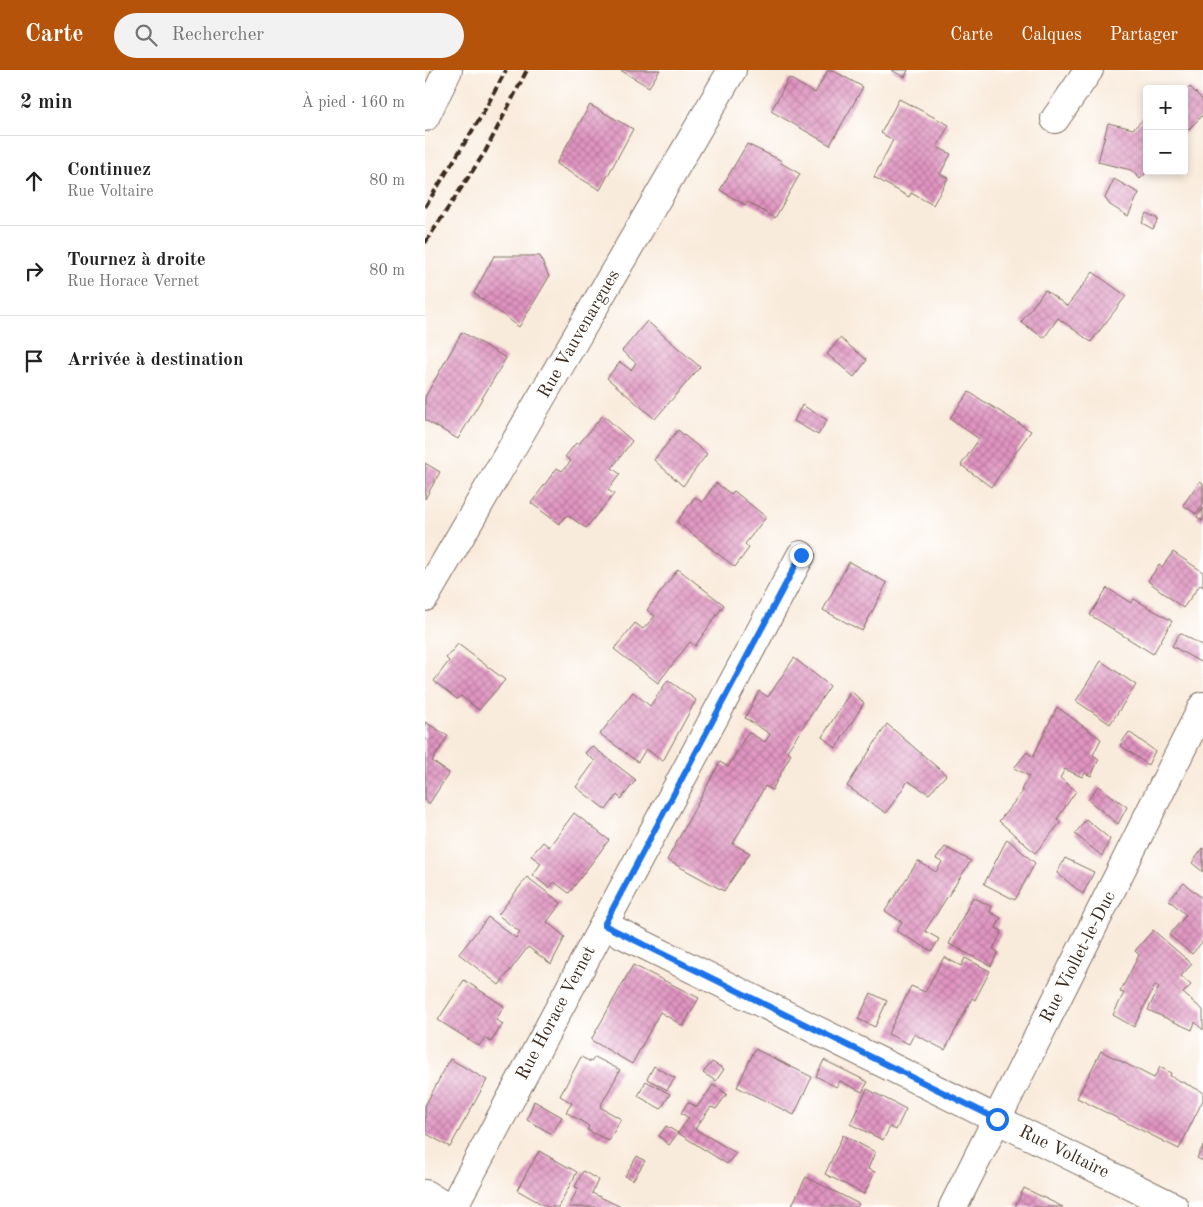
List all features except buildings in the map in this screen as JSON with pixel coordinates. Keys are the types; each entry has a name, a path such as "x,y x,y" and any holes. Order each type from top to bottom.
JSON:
{"street":[{"path":"425,117 448,70"},
{"name":"Rue Vauvenargues","path":"425,597 732,70"},
{"path":"1055,119 1089,70"},
{"name":"Rue Horace Vernet","path":"453,1207 801,555"},
{"name":"Rue Viollet-le-Duc","path":"953,1207 1203,706"},
{"name":"Rue Voltaire","path":"604,925 1174,1207"},
{"path":"425,1194 446,1207"}],"railway":[{"path":"425,207 482,115 506,70"},
{"path":"425,243 485,152 527,70"}],"route":[{"path":"801,555 604,925 997,1119"}]}
